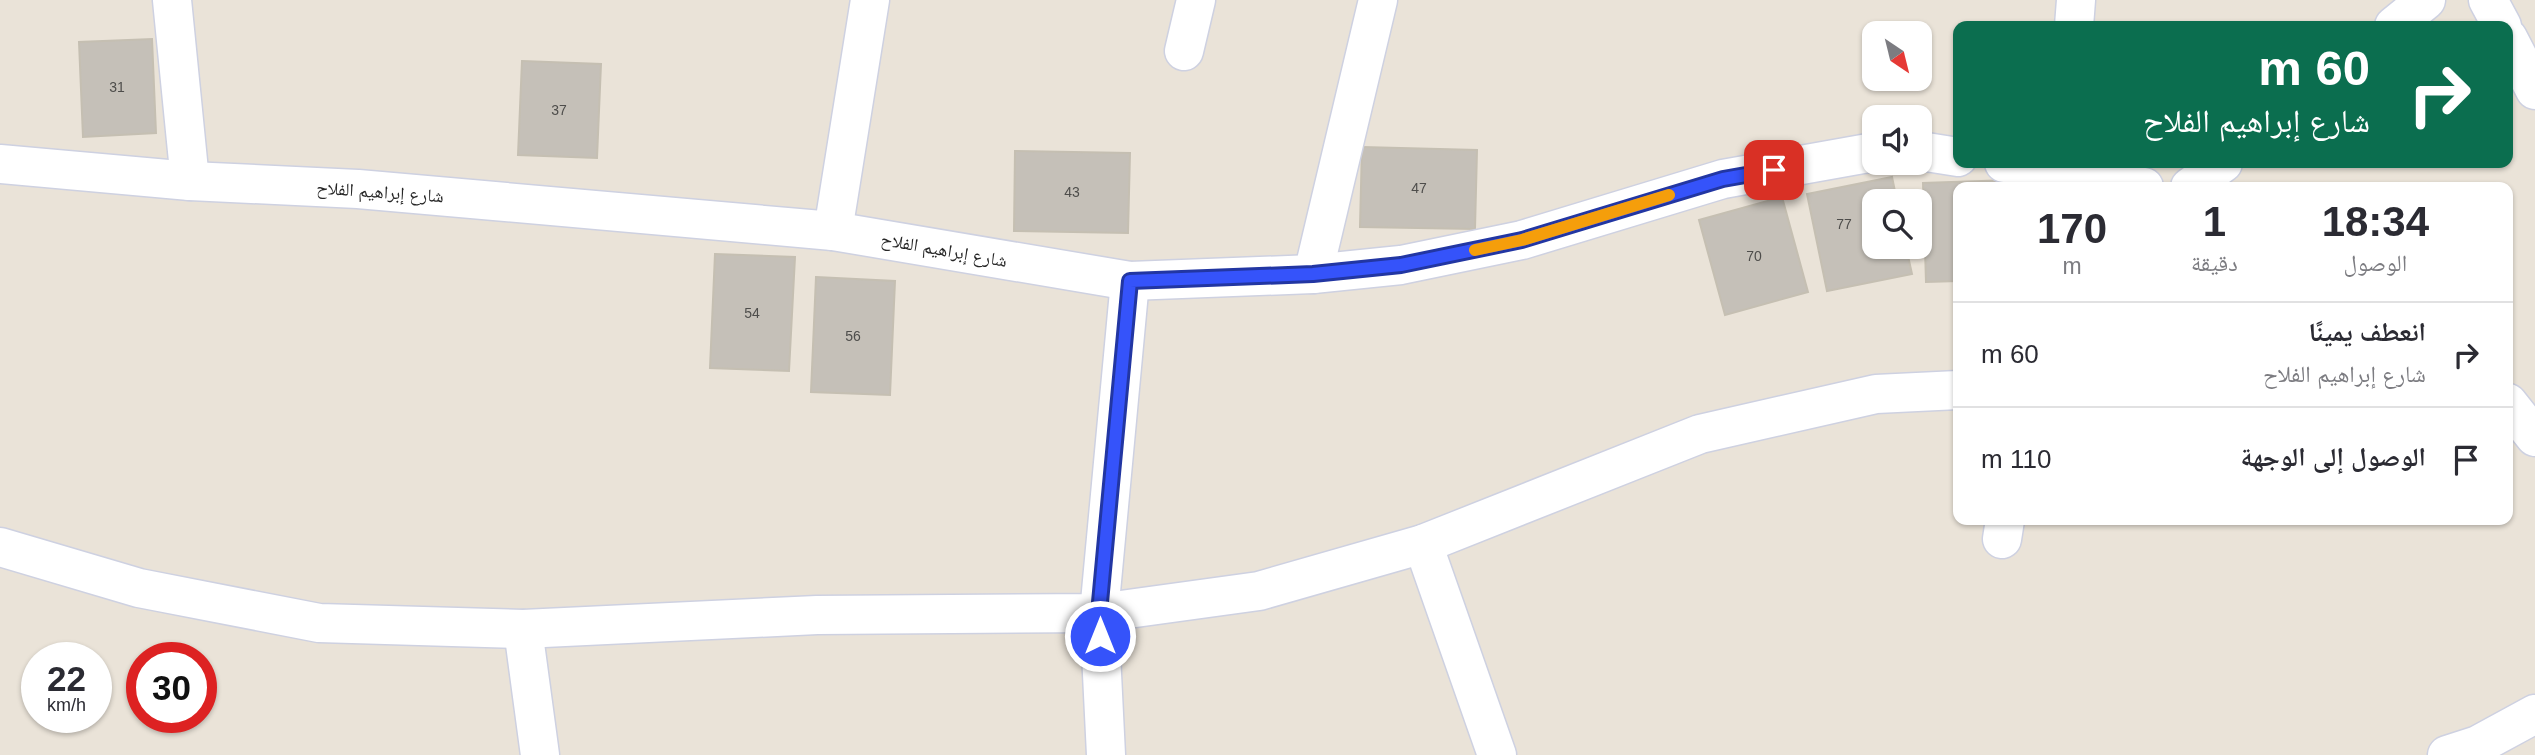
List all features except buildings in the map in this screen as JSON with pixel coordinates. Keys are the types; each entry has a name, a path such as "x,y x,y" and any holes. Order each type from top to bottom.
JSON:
{"street":[{"path":"172,0 190,181"},
{"path":"833,231 870,0"},
{"path":"1184,51 1196,0"},
{"path":"1313,274 1378,0"},
{"path":"2074,21 2076,0"},
{"path":"2400,21 2426,0"},
{"path":"2488,0 2499,21"},
{"path":"2513,48 2535,90"},
{"path":"1932,153 1953,155"},
{"name":"شارع إبراهيم الفلاح","path":"0,164 190,181 358,189 833,231 1130,281 1313,274 1401,265 1522,240 1723,179 1862,154"},
{"path":"2032,168 2114,182"},
{"path":"2197,182 2216,168"},
{"path":"1106,755 1099,613 1130,281"},
{"path":"0,547 139,588 319,623 523,629 817,615 1099,613 1259,591 1423,544 1700,434 1876,394 1953,390"},
{"path":"2513,408 2535,437"},
{"path":"1423,544 1497,755"},
{"path":"523,629 540,755"},
{"path":"2447,755 2478,745 2535,714"}],"slow traffic":[{"path":"1475,250 1522,240 1669,195"}],"route":[{"path":"1100,636 1099,613 1130,281 1313,274 1401,265 1522,240 1723,179 1774,170"}]}
